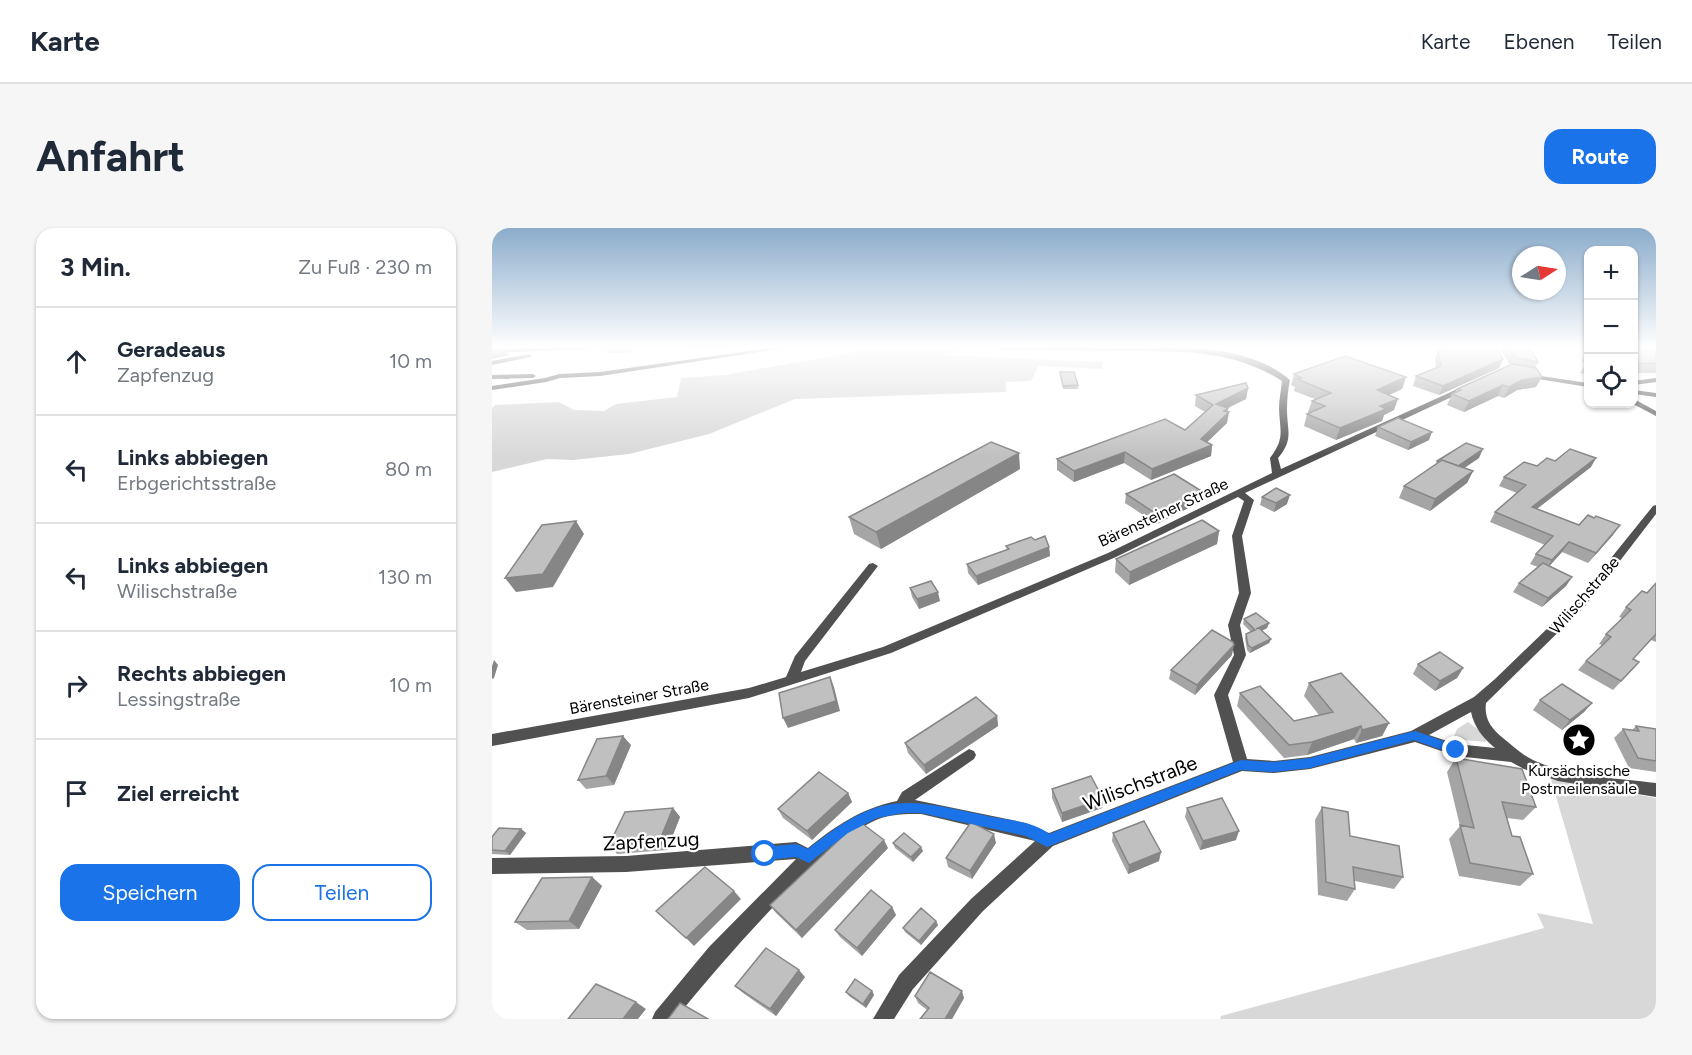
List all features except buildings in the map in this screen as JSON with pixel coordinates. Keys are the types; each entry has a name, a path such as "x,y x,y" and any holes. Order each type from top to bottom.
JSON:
{"street":[{"path":"492,388 520,384"},
{"path":"1277,474 1274,458 1284,447 1287,427 1283,410 1286,384"},
{"name":"Bärensteiner Straße","path":"492,740 748,693 887,650 1112,555 1277,474 1475,384"},
{"path":"1638,393 1656,395"},
{"path":"1638,403 1656,414"},
{"path":"1240,494 1249,500 1237,536 1245,593 1234,624 1240,655 1221,695 1241,765"},
{"name":"Wilischstraße","path":"883,1019 906,982 976,905 1047,841 1241,765 1274,767 1310,763 1415,736 1479,701 1582,602 1656,508"},
{"path":"791,680 799,659 873,566"},
{"path":"1479,701 1476,713 1482,727 1515,756 1528,764 1551,772 1656,790"},
{"path":"1415,736 1456,750 1515,756"},
{"path":"903,807 907,797 969,755"},
{"path":"662,1019 716,954 809,857 844,829 875,813 903,807 921,807 1026,830 1040,835 1047,841"},
{"name":"Zapfenzug","path":"492,866 626,864 796,850 809,857"}],"shaded area":[{"path":"680,384 1006,384 1006,392 795,399 709,434 629,454 573,460 547,459 492,472 492,408 495,405 559,402 574,410 604,411 616,404 677,397"},
{"path":"1468,722 1487,736 1486,742 1453,739 1457,729"},
{"path":"1551,779 1656,798 1656,1019 1220,1019 1221,1016 1544,928 1537,913 1593,924"}],"place":[{"name":"Kursächsische Postmeilensäule","path":"1579,740"}],"route":[{"path":"765,854 796,850 809,857 844,829 875,813 903,807 921,807 1026,830 1044,837 1047,841 1241,765 1274,767 1310,763 1415,736 1456,750"}]}
